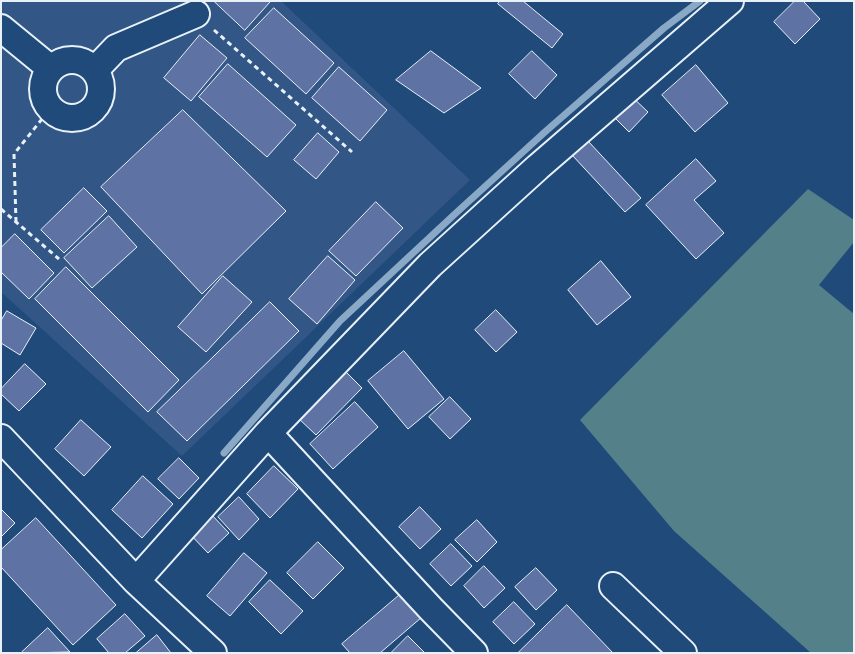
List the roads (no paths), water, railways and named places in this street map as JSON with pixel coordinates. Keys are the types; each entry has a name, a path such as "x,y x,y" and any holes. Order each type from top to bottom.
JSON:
{"street":[{"path":"136,581 268,433 430,265 538,167 730,1"},
{"path":"95,70 116,48 196,14"},
{"path":"1,28 51,69"},
{"path":"79,60 95,70 100,78 101,95 98,103 90,112 81,117 69,118 58,115 50,109 44,99 43,88 45,78 51,69 59,63 79,60"},
{"path":"268,433 474,653"},
{"path":"1,438 136,581 213,653"},
{"path":"613,586 683,653"}],"waterway":[{"path":"224,453 340,321 546,131 664,28 700,1"}]}
